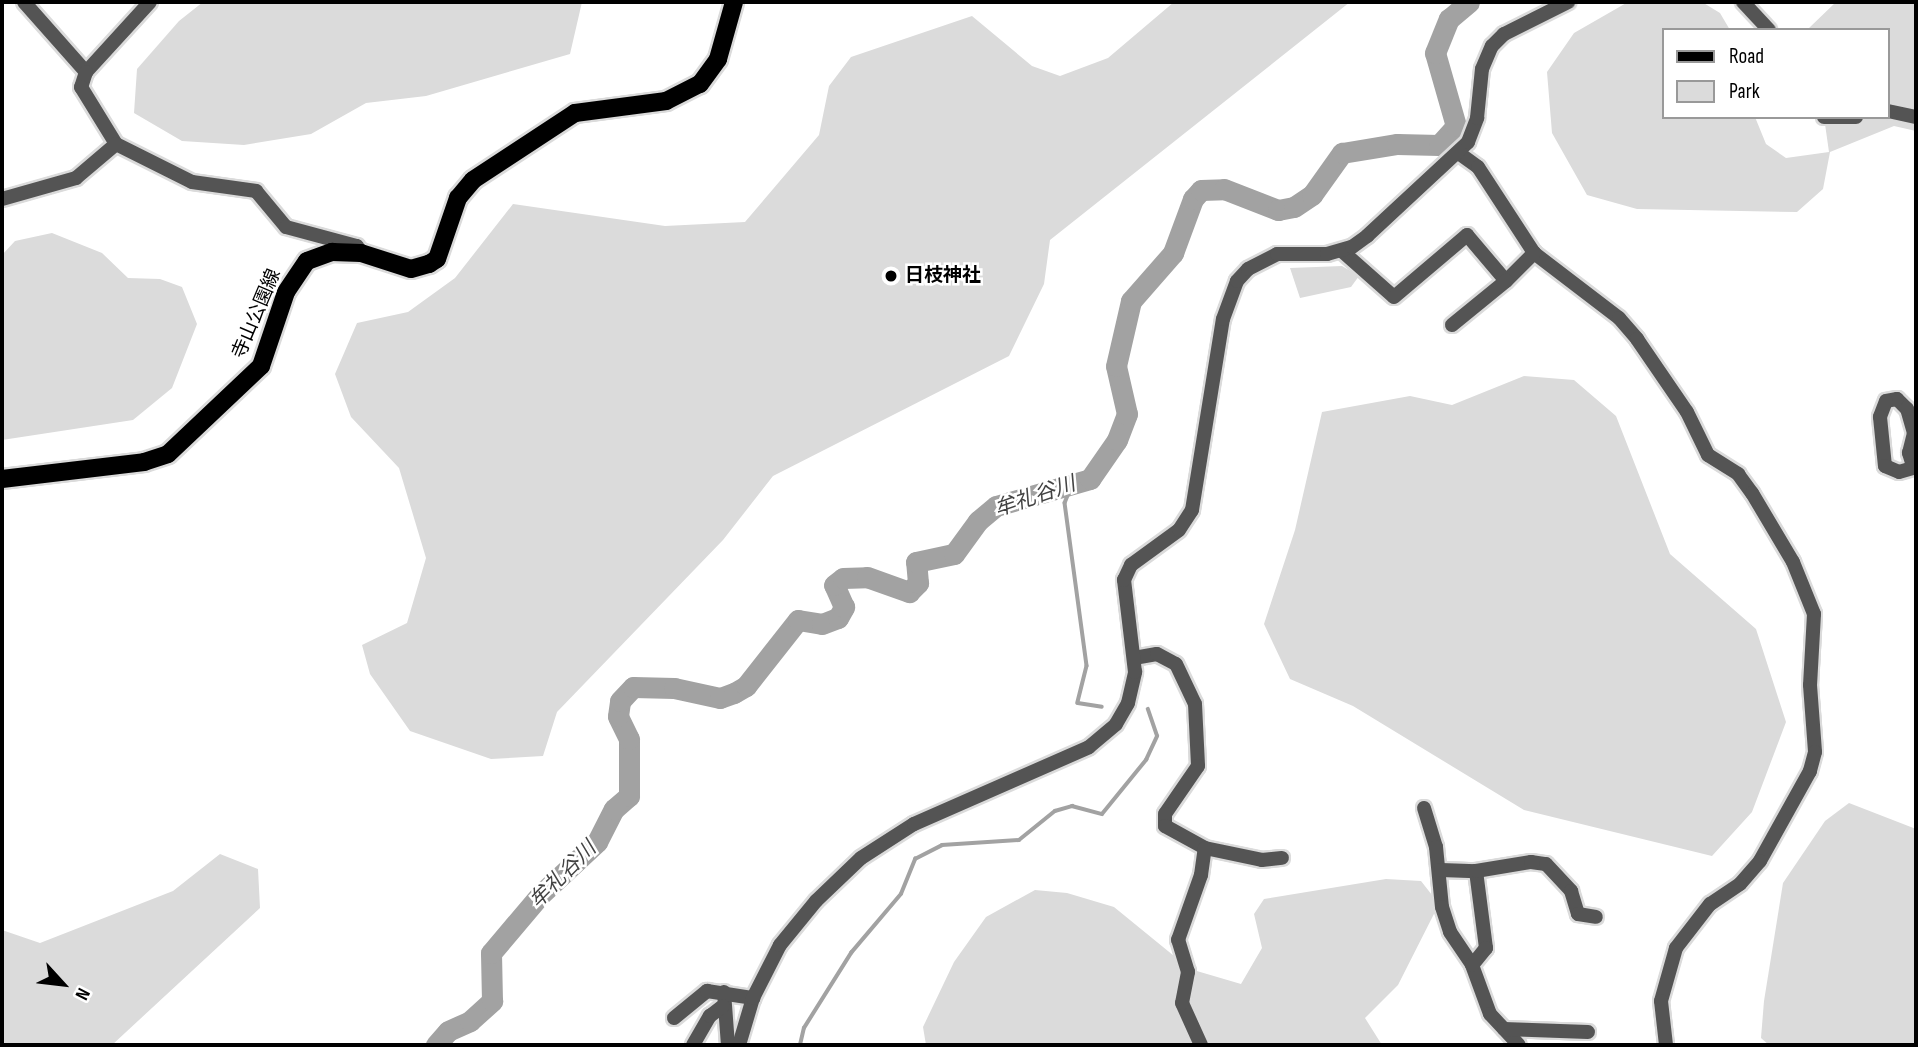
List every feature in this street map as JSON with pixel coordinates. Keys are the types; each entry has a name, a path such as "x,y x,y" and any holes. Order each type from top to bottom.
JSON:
{"main road":[{"name":"寺山公園線","path":"2,479 144,462 168,454 261,366 295,273 321,255 360,253 411,269 429,264 437,259 458,198 473,180 575,113 666,101 692,91 718,59 734,2"}],"street":[{"path":"24,2 86,72"},
{"path":"150,2 86,72 81,87 116,144 192,182 256,191 286,227 357,246 360,253"},
{"path":"739,1045 753,998 792,929 874,848 915,824 1072,755 1106,735 1128,703 1134,658 1124,580 1131,565 1179,530 1192,510 1223,319 1233,289 1248,269 1277,254 1342,251 1367,236 1460,153 1477,118 1482,69 1492,46 1504,34 1568,2"},
{"path":"1743,2 1767,28"},
{"path":"1890,111 1916,117"},
{"path":"2,199 76,178 116,144"},
{"path":"1460,153 1478,167 1534,253 1619,318 1637,339 1687,412 1708,455 1738,474 1752,493 1793,562 1814,614 1810,685 1815,752 1810,771 1760,861 1740,884 1710,904 1676,948 1661,1001 1666,1045"},
{"path":"1342,251 1394,297 1467,236 1506,281"},
{"path":"1452,325 1506,281 1534,253"},
{"path":"1898,399 1907,408 1914,433 1909,453 1915,467 1899,472 1885,466 1880,417 1886,401 1898,399"},
{"path":"1134,658 1157,654 1177,664 1189,683 1195,704 1198,766 1165,814 1166,826 1205,848 1262,860 1282,858"},
{"path":"1424,808 1441,870 1442,907 1450,932 1472,965 1480,995 1519,1045"},
{"path":"1201,1045 1182,1003 1188,972 1178,940 1201,875 1205,848"},
{"path":"1441,870 1476,871 1531,862 1546,864 1571,891 1578,914 1596,917"},
{"path":"1472,965 1486,947 1476,871"},
{"path":"674,1018 707,991 723,999 753,998"},
{"path":"693,1045 723,999"},
{"path":"723,999 727,1045"},
{"path":"1504,1029 1588,1032"}],"green space":[{"path":"203,2 582,2 570,54 426,96 366,103 311,134 244,145 182,141 134,113 137,69 179,21"},
{"path":"1174,2 1350,2 1050,240 1044,284 1009,356 773,476 723,540 557,712 543,756 491,759 410,731 370,674 362,645 407,623 426,558 399,468 351,417 335,374 357,323 408,312 455,278 513,204 665,226 745,222 819,135 829,86 851,57 972,16 1032,66 1060,76 1108,58"},
{"path":"1628,2 1702,2 1720,13 1729,28 1662,28 1662,119 1756,119 1766,144 1786,158 1829,152 1824,119 1890,119 1890,28 1809,28 1836,2 1916,2 1916,131 1894,126 1830,152 1823,189 1797,212 1637,209 1587,195 1552,133 1547,72 1574,33"},
{"path":"52,233 102,253 128,278 160,279 182,287 197,324 172,388 133,420 2,440 2,255 15,241"},
{"path":"1342,266 1359,276 1351,287 1300,298 1290,268"},
{"path":"1524,376 1574,380 1616,416 1670,554 1756,629 1786,722 1752,812 1712,856 1524,810 1353,706 1290,679 1264,624 1295,530 1322,412 1410,396 1452,405"},
{"path":"1849,803 1916,829 1916,1045 1769,1045 1761,1038 1764,1001 1783,883 1825,821"},
{"path":"220,854 258,869 260,908 112,1045 2,1045 2,930 40,943 173,891"},
{"path":"1386,879 1421,881 1439,904 1398,985 1365,1018 1382,1045 926,1045 923,1027 954,962 986,917 1035,890 1067,893 1114,907 1190,969 1241,984 1262,948 1254,914 1264,899"}],"waterway":[{"name":"牟礼谷川","path":"436,1045 448,1031 470,1021 492,1001 491,953 540,895 597,842 614,809 629,796 629,739 618,716 620,701 633,687 674,688 720,698 734,693 746,686 798,620 822,624 838,618 844,607 834,585 843,578 867,577 909,592 918,583 916,562 954,554 978,521 996,506 1090,479 1117,440 1127,414 1116,366 1131,301 1173,253 1193,199 1201,190 1224,189 1278,210 1294,207 1312,195 1342,153 1397,144 1439,145 1456,126 1435,53 1449,19 1469,2"},
{"path":"1072,486 1065,503 1087,666 1078,703 1102,707"},
{"path":"800,1045 804,1028 851,953 901,894 915,859 942,845 1019,840 1055,811 1072,806 1102,814 1146,760 1157,736 1148,710"}],"place":[{"name":"日枝神社","path":"891,276"}]}
